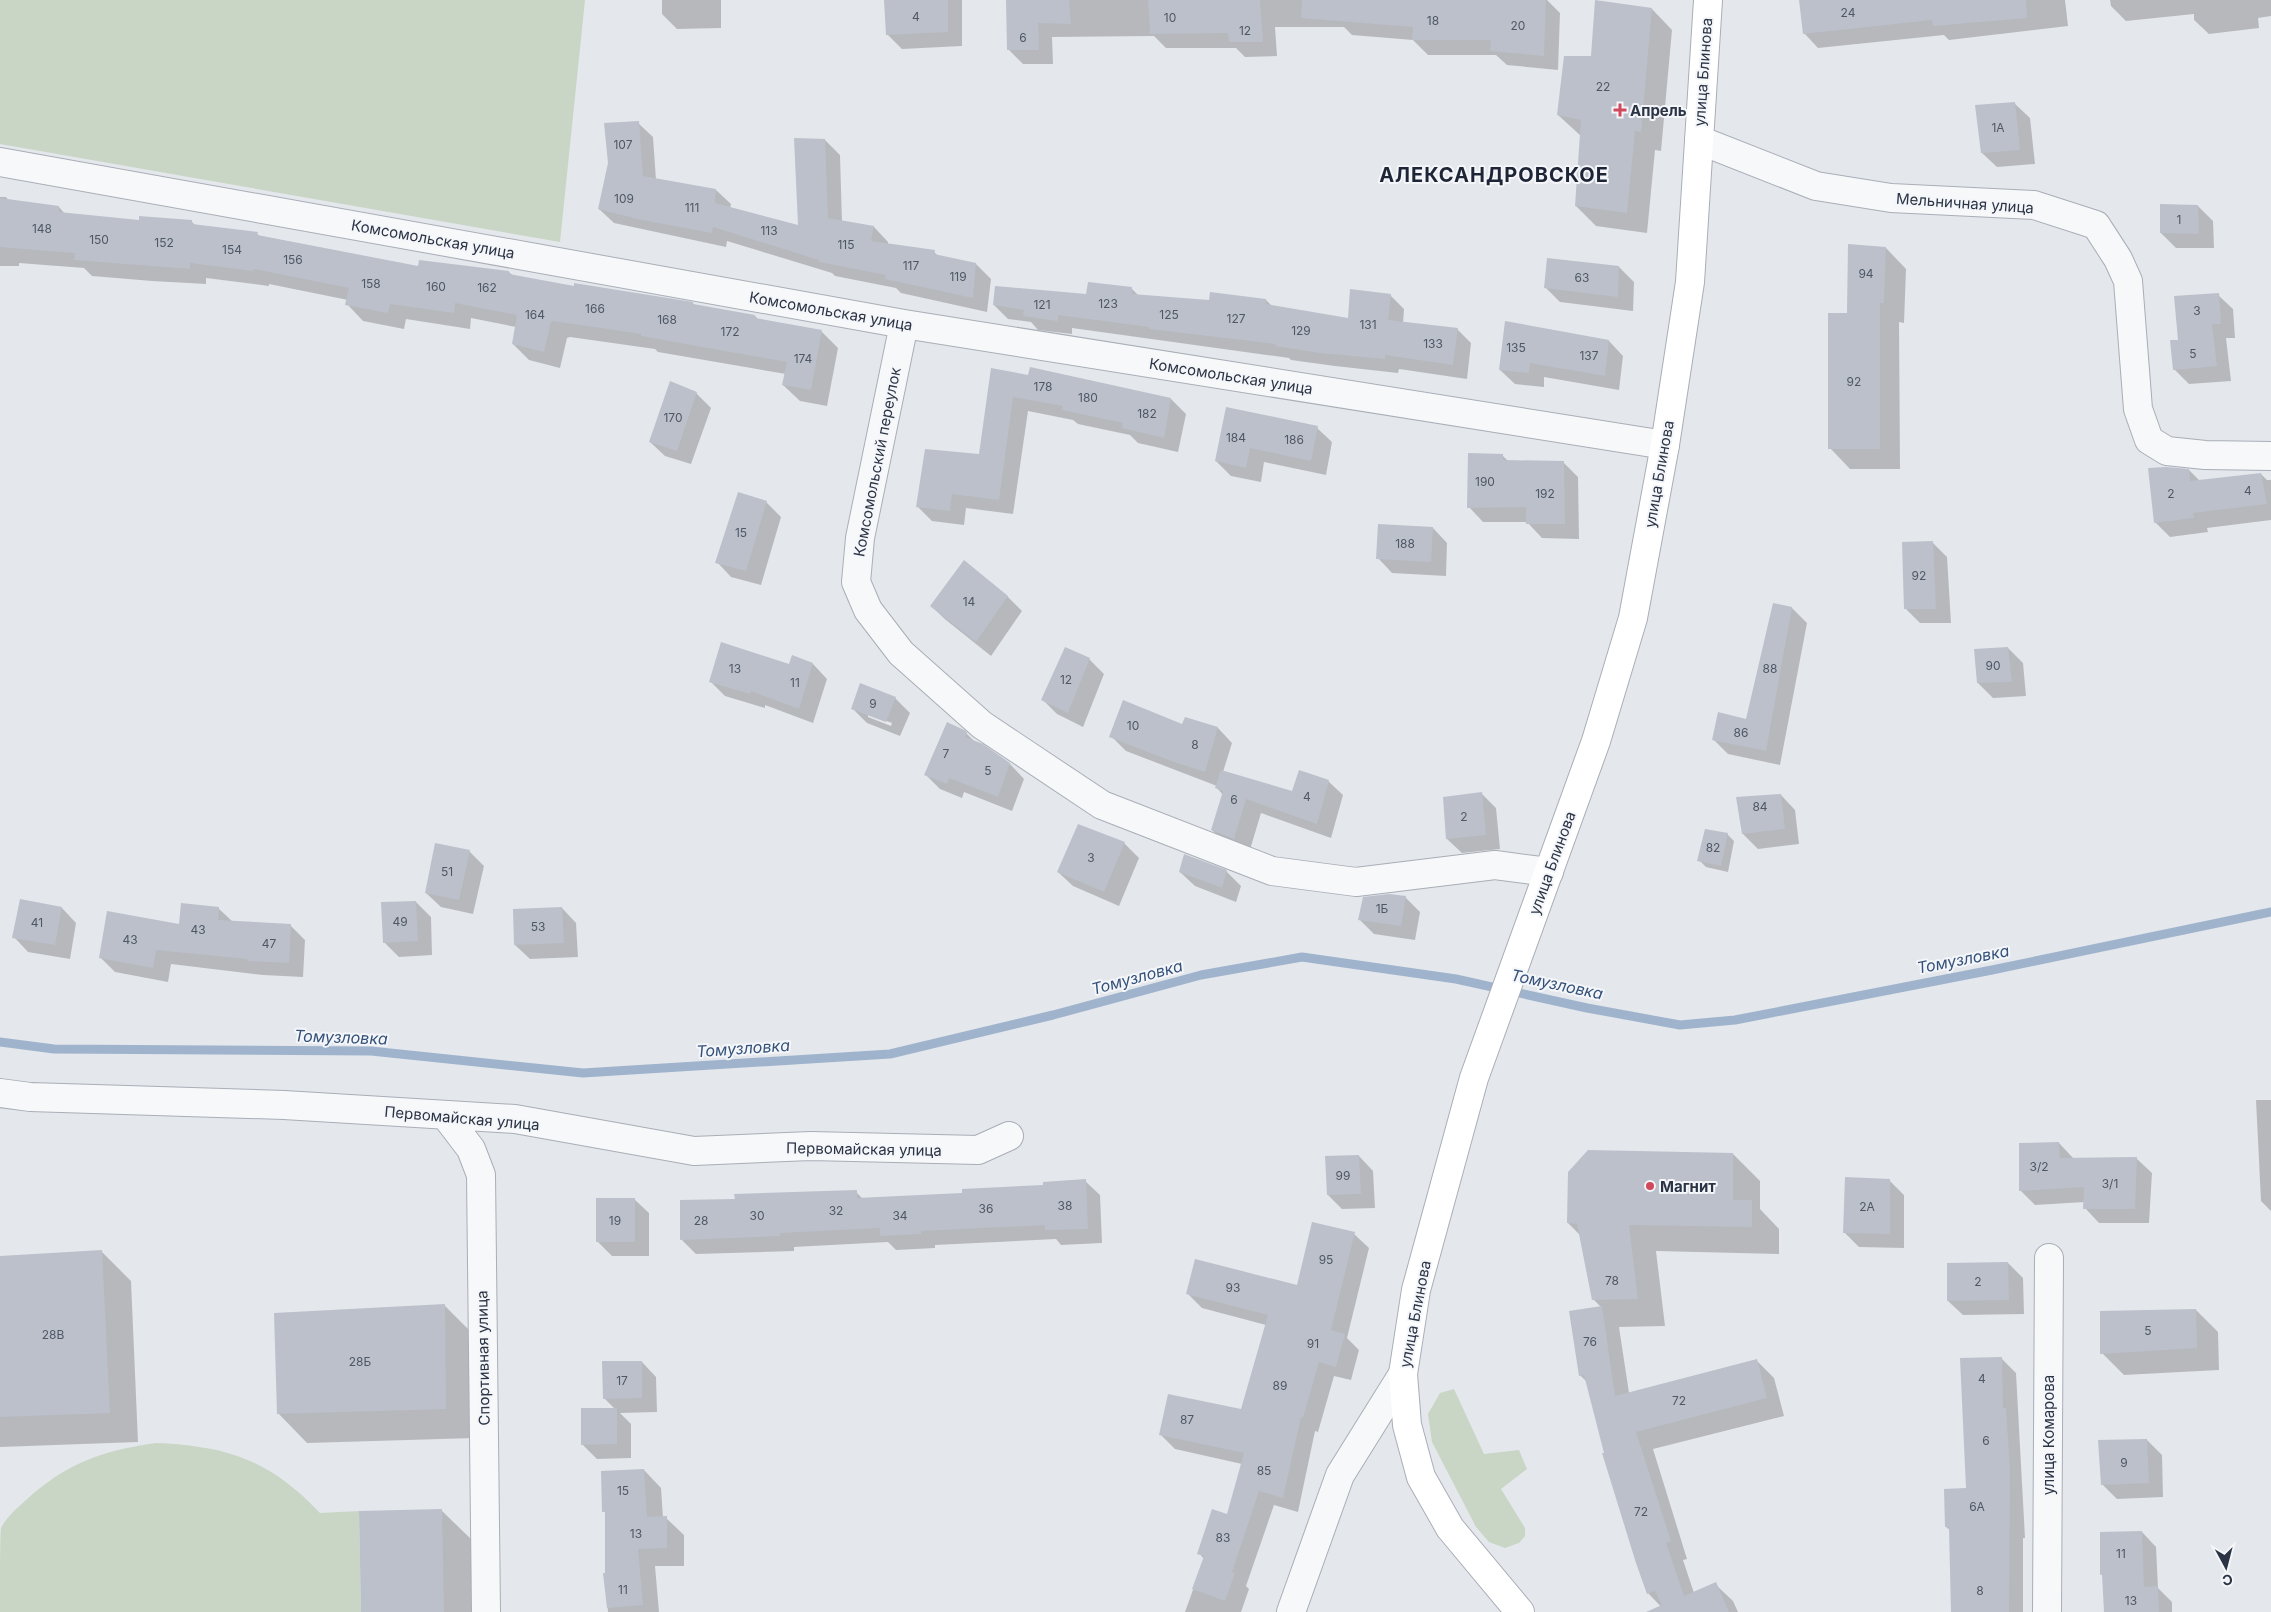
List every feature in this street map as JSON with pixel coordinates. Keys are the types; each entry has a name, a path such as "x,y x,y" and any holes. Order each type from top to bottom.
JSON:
{"main road":[{"name":"улица Блинова","path":"1520,1612 1450,1528 1421,1477 1407,1426 1403,1374 1416,1290 1474,1078 1596,741 1633,618 1665,445 1690,282 1708,0"}],"street":[{"name":"Мельничная улица","path":"1699,140 1816,186 1891,198 2034,205 2096,225 2118,259 2128,281 2138,408 2149,440 2167,451 2205,455 2271,456"},
{"name":"Комсомольская улица","path":"0,162 904,324 1665,445"},
{"name":"Комсомольский переулок","path":"904,324 860,538 856,582 868,610 901,653 982,725 1102,805 1272,871 1356,882 1495,865 1549,872"},
{"name":"Первомайская улица","path":"0,1094 30,1097 284,1105 515,1119 694,1151 810,1146 978,1150 1009,1136"},
{"name":"Спортивная улица","path":"445,1115 471,1149 481,1175 486,1612"},
{"name":"улица Комарова","path":"2047,1612 2049,1258"},
{"path":"1291,1612 1340,1475 1403,1374"}],"green space":[{"path":"0,0 585,0 560,242 0,144"},
{"path":"1454,1389 1484,1454 1519,1450 1527,1469 1501,1489 1525,1528 1525,1536 1519,1543 1505,1548 1489,1542 1476,1527 1432,1442 1428,1414 1440,1393"},
{"path":"156,1443 205,1448 226,1452 246,1459 265,1468 283,1480 320,1513 359,1511 361,1612 0,1612 1,1528 12,1513 41,1487 71,1468 118,1450"}],"building":[{"path":"884,0 948,0 948,32 886,35"},
{"path":"1006,0 1069,0 1071,24 1038,23 1039,50 1007,50"},
{"path":"1148,0 1260,0 1263,42 1229,42 1228,33 1150,34"},
{"path":"1302,0 1546,0 1544,56 1490,51 1491,40 1412,40 1413,27 1301,18"},
{"path":"1595,0 1652,8 1641,132 1635,131 1627,213 1575,206 1581,120 1557,115 1564,56 1591,56"},
{"path":"1799,0 2026,0 2027,18 1933,26 1932,20 1803,34"},
{"path":"2015,102 2020,150 1981,153 1975,105"},
{"path":"639,121 643,176 716,189 715,203 798,225 794,138 825,139 828,218 874,226 871,241 935,250 934,254 976,263 973,298 885,279 886,275 819,262 819,260 713,227 712,233 642,220 598,209 608,163 604,123"},
{"path":"0,198 59,206 59,212 139,220 139,216 192,220 192,224 258,232 257,235 418,266 419,260 509,271 509,274 574,286 574,283 693,302 693,304 755,315 755,318 822,330 811,390 782,385 787,362 641,336 641,334 553,321 551,322 544,352 512,344 517,315 455,303 454,313 390,304 388,313 345,305 349,288 254,269 253,271 190,263 190,269 74,260 75,253 0,247"},
{"path":"2160,204 2198,205 2199,234 2160,233"},
{"path":"1848,244 1886,247 1884,303 1880,303 1880,449 1828,449 1828,313 1847,313"},
{"path":"1547,258 1619,266 1618,297 1544,288"},
{"path":"1088,282 1132,287 1132,294 1209,300 1210,292 1266,299 1266,304 1348,318 1350,289 1391,294 1388,320 1458,328 1453,365 1385,355 1385,359 1320,353 1275,346 1276,344 1149,329 1149,327 1058,315 1058,321 1023,316 1024,310 993,305 995,286 1086,294"},
{"path":"2219,293 2221,324 2212,324 2217,366 2173,370 2170,340 2178,340 2174,296"},
{"path":"1505,321 1609,340 1605,376 1530,363 1529,373 1499,370"},
{"path":"1030,367 1171,398 1164,438 1122,428 1123,423 1062,410 1063,406 1013,397 999,500 952,494 950,511 916,507 925,449 979,454 991,368 1028,375"},
{"path":"670,381 697,392 677,451 649,442"},
{"path":"1226,407 1318,426 1311,461 1250,448 1246,468 1215,461"},
{"path":"1468,453 1503,454 1503,460 1564,461 1565,524 1526,524 1526,507 1467,508"},
{"path":"2148,468 2189,469 2190,481 2261,473 2267,504 2193,513 2194,518 2154,523"},
{"path":"738,492 767,501 746,571 715,563"},
{"path":"1378,524 1433,527 1431,562 1376,559"},
{"path":"1933,541 1936,609 1904,609 1902,542"},
{"path":"964,560 1008,596 976,642 930,606"},
{"path":"1773,603 1792,607 1766,751 1712,740 1718,712 1746,719"},
{"path":"721,642 789,664 792,655 813,663 799,709 751,691 750,694 709,682"},
{"path":"1065,647 1090,658 1068,713 1041,700"},
{"path":"2008,647 2012,682 1977,683 1974,649"},
{"path":"860,683 896,697 886,722 851,709"},
{"path":"1123,700 1182,724 1185,717 1218,727 1205,772 1109,737"},
{"path":"947,722 967,732 965,737 983,744 1010,763 998,797 949,778 947,784 924,775"},
{"path":"1221,770 1292,791 1299,770 1329,780 1317,824 1246,799 1234,839 1211,830 1223,791 1215,788"},
{"path":"1482,792 1486,835 1446,839 1443,797"},
{"path":"1781,794 1785,829 1742,834 1736,797"},
{"path":"1078,824 1125,842 1104,892 1057,872"},
{"path":"1705,829 1728,833 1721,866 1697,861"},
{"path":"435,843 470,850 459,900 425,893"},
{"path":"1184,854 1227,870 1222,888 1179,872"},
{"path":"1389,894 1406,896 1401,926 1358,920 1363,897"},
{"path":"20,899 62,907 55,945 12,938"},
{"path":"416,901 418,941 383,943 381,902"},
{"path":"181,903 219,907 218,920 291,924 289,963 247,961 247,959 156,950 153,968 99,958 107,911 179,924"},
{"path":"562,907 564,943 514,945 513,909"},
{"path":"2059,1142 2060,1158 2137,1157 2135,1209 2083,1209 2084,1187 2019,1191 2019,1143"},
{"name":"Магнит","path":"1588,1150 1733,1153 1733,1200 1752,1200 1752,1227 1629,1225 1638,1299 1592,1300 1577,1224 1567,1223 1568,1172"},
{"path":"1359,1155 1361,1194 1327,1195 1325,1156"},
{"path":"1845,1177 1890,1179 1890,1234 1843,1233"},
{"path":"1086,1179 1088,1229 1045,1230 1045,1225 921,1231 921,1234 880,1236 880,1228 780,1233 780,1236 680,1240 680,1200 735,1199 734,1194 857,1190 857,1198 962,1193 962,1189 1043,1185 1043,1182"},
{"path":"596,1198 635,1198 635,1242 596,1242"},
{"path":"1312,1222 1355,1232 1331,1330 1345,1334 1336,1367 1319,1362 1303,1418 1301,1417 1283,1498 1259,1491 1232,1572 1235,1573 1225,1601 1192,1589 1204,1556 1197,1554 1212,1509 1227,1514 1244,1453 1159,1435 1168,1394 1241,1409 1268,1315 1186,1294 1195,1259 1297,1285"},
{"path":"102,1250 110,1413 0,1417 0,1256"},
{"path":"2008,1262 2009,1300 1947,1301 1947,1263"},
{"path":"445,1304 446,1409 277,1414 274,1313"},
{"path":"1602,1306 1615,1396 1757,1359 1767,1398 1636,1432 1671,1541 1666,1543 1684,1596 1716,1582 1729,1612 1646,1612 1662,1605 1655,1591 1647,1594 1636,1563 1602,1453 1604,1453 1584,1375 1579,1376 1569,1311"},
{"path":"2196,1309 2197,1348 2100,1354 2100,1311"},
{"path":"2002,1357 2003,1408 2006,1408 2010,1469 2009,1612 1951,1612 1949,1527 1945,1527 1944,1489 1966,1488 1960,1358"},
{"path":"602,1361 642,1361 642,1398 603,1399"},
{"path":"581,1408 617,1408 617,1444 581,1445"},
{"path":"2147,1439 2149,1483 2101,1485 2098,1440"},
{"path":"644,1469 647,1517 667,1516 667,1548 638,1549 643,1605 607,1608 603,1573 605,1573 605,1512 602,1512 601,1471"},
{"path":"442,1509 444,1612 361,1612 359,1511"},
{"path":"2142,1531 2144,1587 2158,1586 2159,1612 2104,1612 2102,1574 2100,1575 2100,1532"}],"waterway":[{"name":"Томузловка","path":"0,1042 54,1049 371,1051 583,1073 890,1054 1053,1015 1201,975 1302,957 1456,979 1587,1008 1680,1025 1735,1020 1992,970 2271,912"}],"place":[{"name":"Апрель","path":"1620,110"},
{"name":"Магнит","path":"1650,1186"}],"district":[{"name":"АЛЕКСАНДРОВСКОЕ","path":"1494,175"}]}
